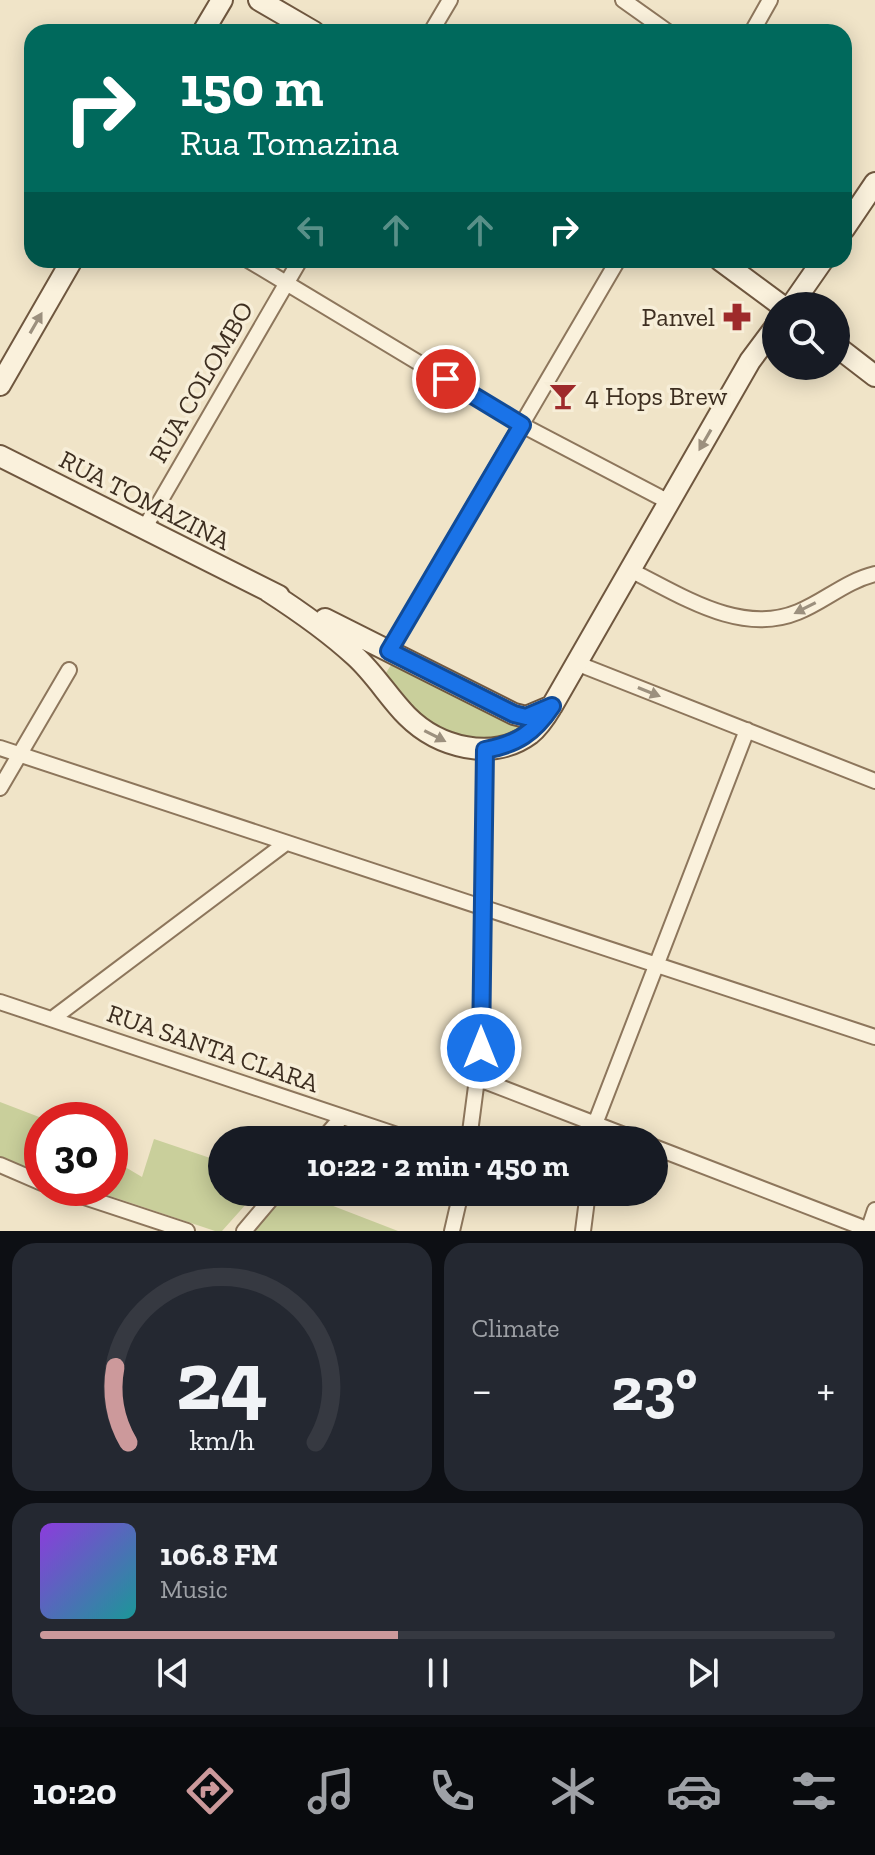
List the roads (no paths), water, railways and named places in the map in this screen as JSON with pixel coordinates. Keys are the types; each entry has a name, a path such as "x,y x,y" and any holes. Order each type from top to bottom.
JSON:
{"main road":[{"path":"208,24 222,0"},
{"path":"259,0 300,24"},
{"path":"852,217 875,183"},
{"path":"0,385 67,268"},
{"path":"731,268 763,292"},
{"path":"801,292 817,268"},
{"path":"485,750 515,742 529,735 540,724 762,345"},
{"path":"850,357 875,376"},
{"name":"RUA TOMAZINA","path":"0,456 514,714 526,717 552,706"},
{"name":"RUA TOMAZINA","path":"268,591 318,624 359,660 406,715 433,736 485,750"},
{"path":"379,682 389,651"}],"street":[{"path":"436,24 450,0"},
{"path":"623,0 657,24"},
{"path":"756,24 770,0"},
{"path":"262,268 522,425 669,502"},
{"name":"RUA COLOMBO","path":"144,529 295,268"},
{"path":"389,651 613,268"},
{"path":"630,570 710,609 747,620 768,620 800,612 846,585 875,574"},
{"path":"576,663 875,781"},
{"path":"0,788 69,670"},
{"path":"595,1124 747,730"},
{"path":"0,748 875,1037"},
{"path":"471,1126 479,1079 485,750"},
{"path":"52,1019 286,843"},
{"name":"RUA SANTA CLARA","path":"0,1002 369,1126"},
{"path":"479,1079 600,1126"},
{"path":"334,1126 342,1117"},
{"path":"668,1152 868,1230 875,1210"},
{"path":"0,1165 24,1175"},
{"path":"111,1206 187,1231"},
{"path":"244,1231 265,1206"},
{"path":"452,1231 458,1206"},
{"path":"583,1231 586,1206"}],"place":[{"name":"Panvel","path":"737,317"},
{"name":"4 Hops Brew","path":"563,396"}]}
